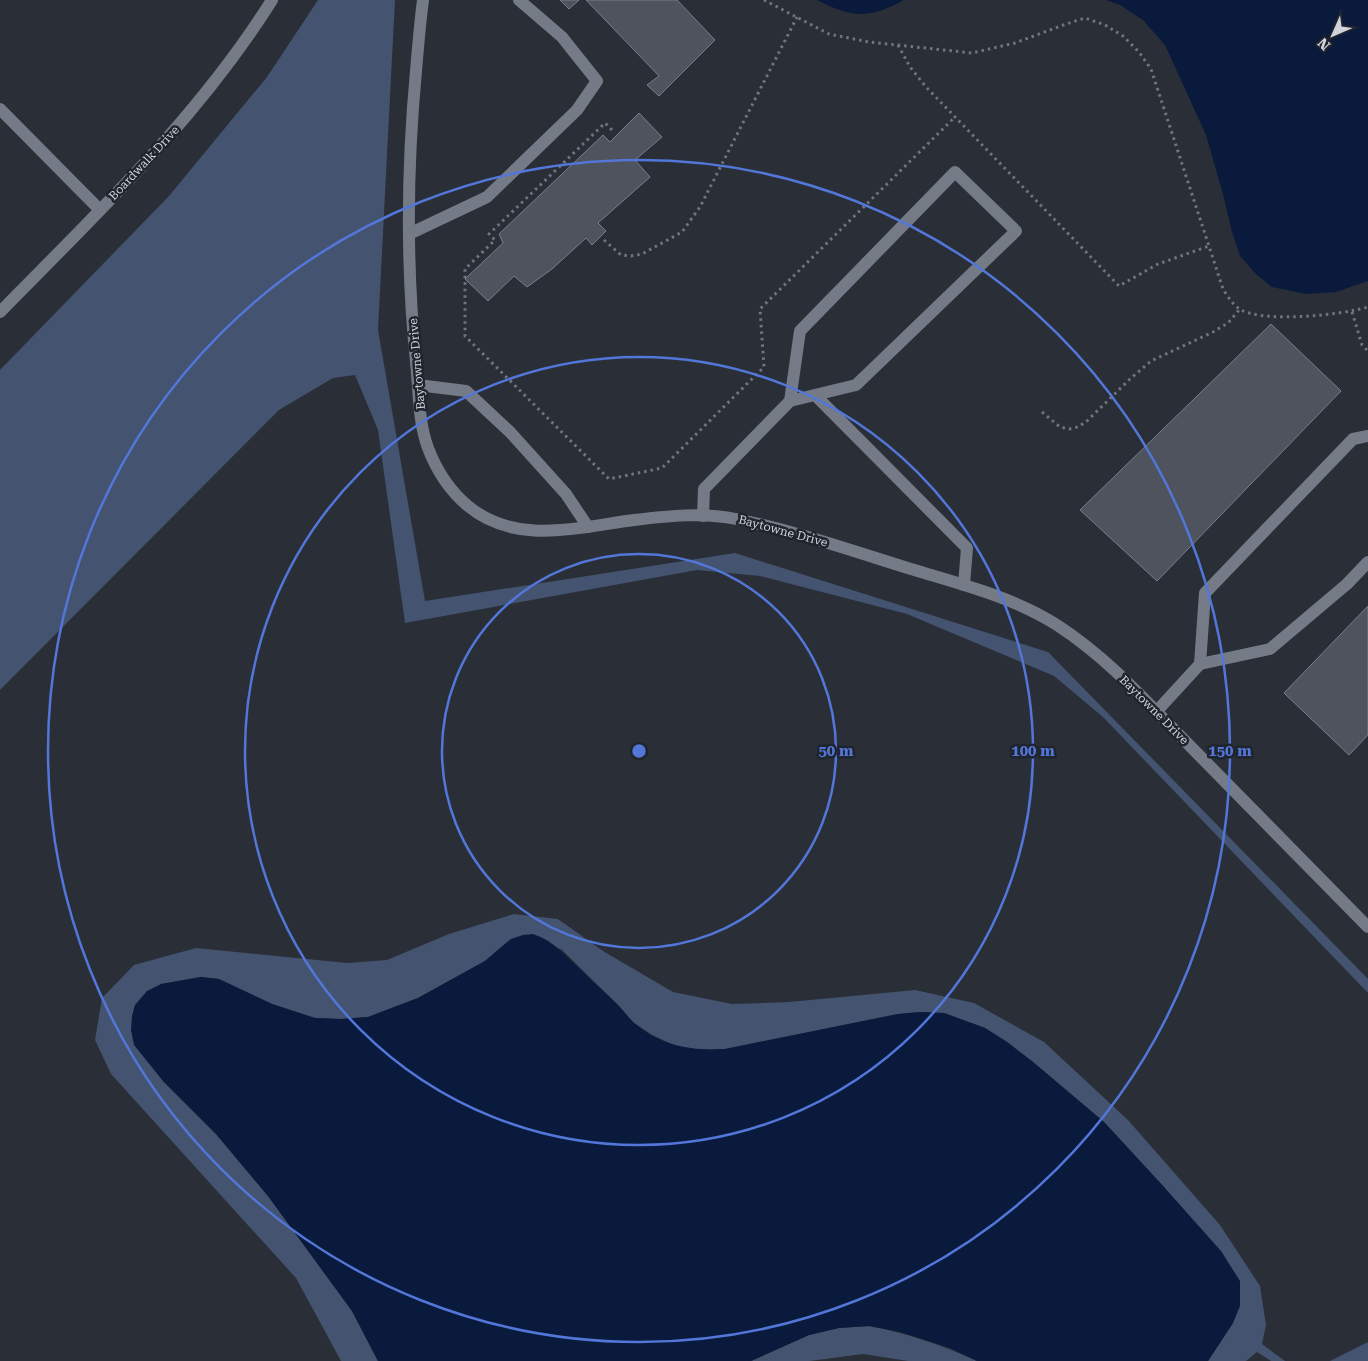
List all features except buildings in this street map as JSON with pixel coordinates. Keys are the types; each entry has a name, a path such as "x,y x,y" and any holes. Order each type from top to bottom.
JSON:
{"street":[{"name":"Boardwalk Drive","path":"0,312 155,152 210,89 255,28 272,0"},
{"name":"Baytowne Drive","path":"423,0 411,127 409,234 413,335 423,429 429,450 445,481 467,505 490,521 511,528 530,531 560,531 680,515 729,518 781,528 1016,603 1056,624 1095,652 1368,927"},
{"path":"409,234 487,197 577,110 597,81 562,37 519,0"},
{"path":"2,116 100,210"},
{"path":"703,516 704,489 790,401 856,385 1016,231 955,172 800,331 790,401"},
{"path":"418,385 466,391 516,438 566,494 588,527"},
{"path":"815,395 967,548 964,585"},
{"path":"1200,664 1205,593 1353,439 1368,436"},
{"path":"1156,712 1200,664 1270,649 1347,584 1368,562"}],"path":[{"path":"764,0 828,34 898,46 972,53 1015,43 1085,18 1105,25 1123,36 1139,52 1151,69 1223,290 1233,304 1252,314 1303,317 1352,312 1368,307"},
{"path":"604,240 621,254 631,256 642,254 682,232 700,207 797,18"},
{"path":"898,46 926,87 1119,286 1158,264 1209,246"},
{"path":"612,130 605,123 489,234 495,240 465,269 465,336 609,478 662,468 764,367 760,308 955,117"},
{"path":"1042,412 1060,428 1078,427 1087,421 1151,361 1213,332 1228,323 1240,309"},
{"path":"1352,312 1362,345 1368,351"}],"shaded area":[{"path":"318,0 395,0 378,330 425,601 735,553 1048,652 1368,979 1368,993 1103,717 1054,676 907,614 760,576 697,570 405,623 378,430 355,375 333,378 279,410 0,690 0,370 169,196 267,77"},
{"path":"817,0 904,0 881,11 861,14 840,10"},
{"path":"1106,0 1368,0 1368,281 1336,292 1306,294 1272,287 1256,274 1240,256 1206,135 1165,45 1143,20 1120,5"},
{"path":"514,914 558,919 603,951 673,992 732,1004 789,1002 915,990 974,1003 1044,1042 1128,1120 1220,1225 1260,1286 1266,1325 1262,1344 1285,1361 1271,1361 1257,1352 1246,1361 1208,1361 1233,1323 1164,1187 1104,1122 1033,1062 985,1028 944,1013 920,1012 898,1014 725,1049 701,1050 676,1046 652,1035 633,1022 561,949 511,939 485,961 418,998 368,1017 315,1018 272,1004 219,979 201,977 161,984 163,1081 216,1134 268,1196 352,1311 378,1361 341,1361 296,1278 111,1074 95,1040 102,998 134,965 196,948 347,963 387,960 449,934"},
{"path":"533,934 559,949 643,1030 665,1042 688,1048 725,1049 898,1014 920,1012 944,1013 985,1028 1033,1062 1104,1122 1221,1251 1240,1281 1240,1306 1233,1323 1208,1361 977,1361 950,1348 900,1332 869,1326 839,1328 809,1335 751,1361 378,1361 352,1311 268,1196 216,1134 163,1081 134,1045 131,1030 135,1005 147,991 161,984 201,977 219,979 272,1004 315,1018 368,1017 418,998 485,961 511,939"},
{"path":"869,1326 924,1340 977,1361 908,1361 863,1354 810,1361 751,1361 809,1335 839,1328"},
{"path":"1368,1342 1368,1361 1330,1361"}]}
